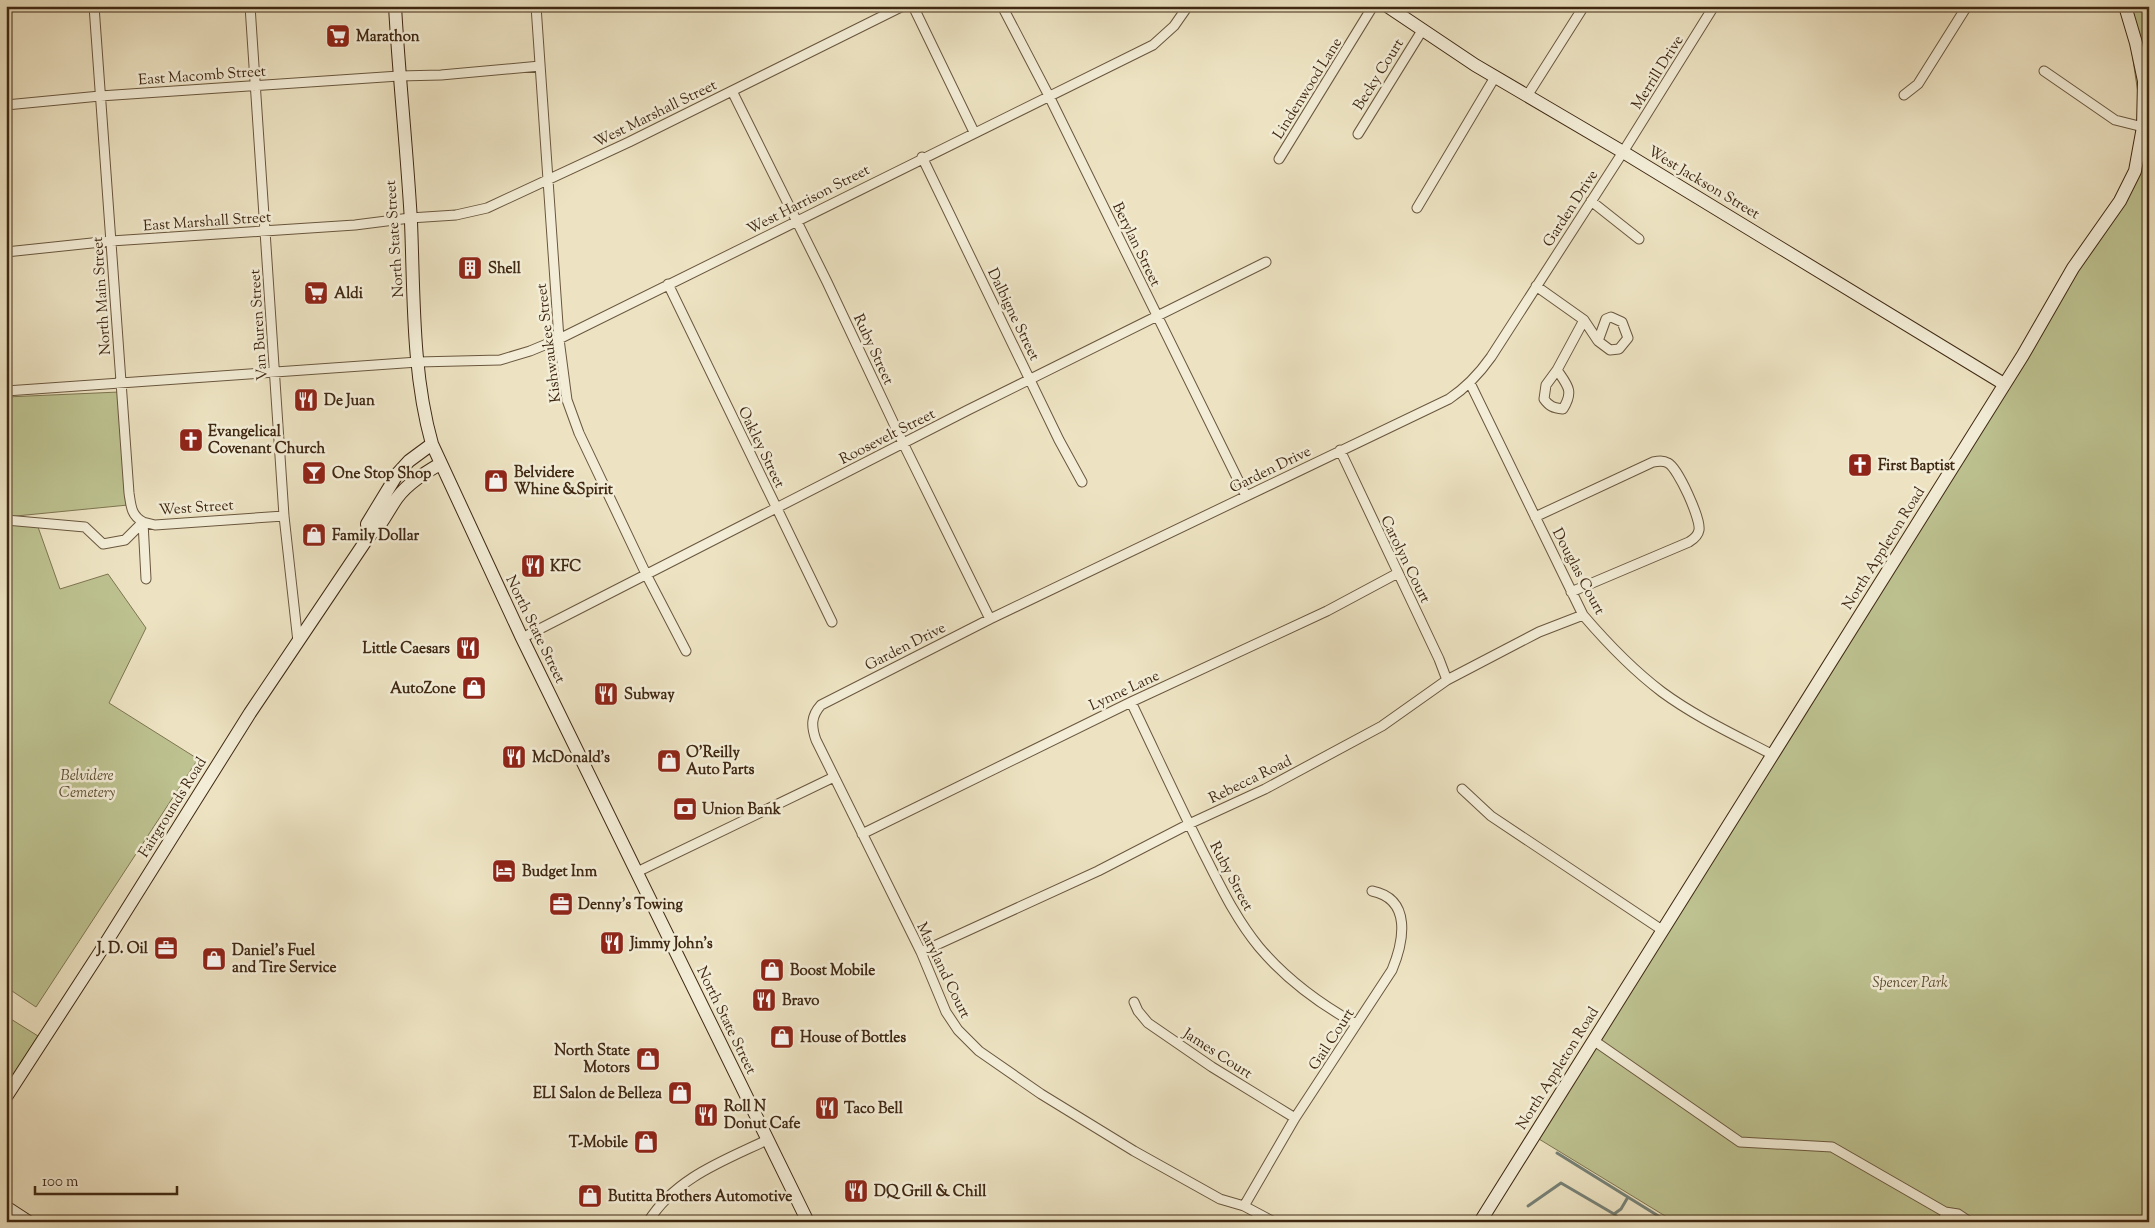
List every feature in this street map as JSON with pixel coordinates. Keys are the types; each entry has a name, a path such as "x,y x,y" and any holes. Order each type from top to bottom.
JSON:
{"main road":[{"name":"North State Street","path":"394,6 410,218 418,362 424,415 432,444 522,638 808,1222"},
{"name":"West Jackson Street","path":"1388,6 1495,77 1624,152 2004,384"},
{"name":"North Appleton Road","path":"1480,1222 2004,384 2073,268 2120,201 2134,171 2143,127 2144,81 2136,43 2125,6"},
{"name":"Fairgrounds Road","path":"369,536 367,524 398,473 409,461 432,444"},
{"name":"Fairgrounds Road","path":"6,1097 102,950 235,737 369,536 379,528 393,504 406,488 440,464"},
{"path":"6,1207 30,1222"}],"street":[{"name":"North Main Street","path":"94,6 120,382 132,510 135,517 143,522 146,579"},
{"name":"Van Buren Street","path":"250,6 284,516 298,642"},
{"name":"Kishwaukee Street","path":"536,6 559,339 566,400 579,432 647,576 686,651"},
{"name":"West Marshall Street","path":"410,218 456,215 487,208 629,142 903,6"},
{"path":"913,6 974,132"},
{"name":"Berylan Street","path":"1002,6 1049,96 1246,496"},
{"name":"West Harrison Street","path":"6,391 418,362 500,360 530,351 559,339 922,157 1153,45 1174,26 1188,6"},
{"name":"Lindenwood Lane","path":"1279,159 1373,6"},
{"path":"1527,96 1584,6"},
{"name":"Merrill Drive","path":"1624,152 1714,6"},
{"path":"1904,96 1918,84 1968,6"},
{"name":"Becky Court","path":"1358,134 1422,30"},
{"name":"East Macomb Street","path":"6,105 100,96 399,76 441,75 540,66"},
{"path":"2044,71 2115,120 2143,127"},
{"path":"1417,208 1495,77"},
{"name":"Ruby Street","path":"732,90 990,619"},
{"name":"Garden Drive","path":"830,700 990,619 1449,399 1479,375 1624,152"},
{"name":"Dalbigne Street","path":"922,157 1082,482"},
{"path":"1591,201 1639,239"},
{"name":"East Marshall Street","path":"6,252 111,241 355,225 410,218"},
{"name":"Roosevelt Street","path":"522,638 647,576 1030,378 1266,262"},
{"name":"Oakley Street","path":"668,284 832,622"},
{"path":"1536,286 1584,320 1598,340"},
{"path":"1557,370 1584,320"},
{"name":"Douglas Court","path":"1470,383 1583,615 1609,645 1662,692 1698,715 1771,754"},
{"name":"Carolyn Court","path":"1340,450 1447,680"},
{"path":"1535,517 1653,462 1669,463 1687,492 1699,522 1700,529 1695,537 1689,542 1571,592"},
{"name":"West Street","path":"6,520 85,527 103,544 126,540 143,522 155,525 284,516"},
{"name":"Lynne Lane","path":"862,834 1131,702 1327,611 1398,573"},
{"name":"Rebecca Road","path":"921,952 1098,871 1189,824 1265,789 1382,726 1447,680 1539,632 1583,615"},
{"name":"Maryland Court","path":"830,700 821,705 815,712 812,718 813,730 834,777 921,952 946,1012 958,1030 979,1052 1041,1094 1134,1151 1220,1199 1244,1206 1274,1222"},
{"name":"Ruby Street","path":"1131,702 1189,824 1238,919 1259,947 1284,972 1309,994 1356,1024"},
{"path":"637,872 834,777"},
{"path":"1462,789 1491,816 1662,930"},
{"name":"Gail Court","path":"1244,1206 1295,1118 1392,970 1401,939 1400,910 1392,900 1381,893 1372,891"},
{"name":"James Court","path":"1134,1002 1138,1011 1148,1023 1295,1118"},
{"path":"1594,1040 1740,1142 1832,1147 1944,1212 1958,1214 1970,1222"},
{"path":"648,1222 657,1207 681,1183 711,1166 768,1140"},
{"path":"1944,1212 1944,1222"}],"green space":[{"name":"Spencer Park","path":"2125,6 2149,6 2149,1222 1675,1222 1534,1136 2120,201 2143,127"},
{"path":"119,392 128,505 6,517 6,397"},
{"name":"Belvidere Cemetery","path":"6,523 38,527 60,589 108,574 146,628 109,703 198,759 36,1007 6,987"},
{"path":"6,1016 38,1036 6,1086"}],"waterway":[{"path":"1557,1153 1668,1222"},
{"path":"1528,1206 1561,1183 1614,1214 1622,1222"},
{"path":"1614,1214 1621,1209 1628,1197"}],"place":[{"name":"Marathon","path":"338,36"},
{"name":"Shell","path":"470,268"},
{"name":"Aldi","path":"316,293"},
{"name":"De Juan","path":"306,400"},
{"name":"Evangelical Covenant Church","path":"191,440"},
{"name":"First Baptist","path":"1860,465"},
{"name":"One Stop Shop","path":"314,473"},
{"name":"Belvidere Whine &Spirit","path":"496,481"},
{"name":"Family Dollar","path":"314,535"},
{"name":"KFC","path":"533,566"},
{"name":"Little Caesars","path":"468,648"},
{"name":"AutoZone","path":"474,688"},
{"name":"Subway","path":"606,694"},
{"name":"McDonald's","path":"514,757"},
{"name":"O'Reilly Auto Parts","path":"669,761"},
{"name":"Union Bank","path":"685,809"},
{"name":"Budget Inm","path":"504,871"},
{"name":"Denny's Towing","path":"561,904"},
{"name":"Jimmy John's","path":"612,943"},
{"name":"J. D. Oil","path":"166,948"},
{"name":"Daniel's Fuel and Tire Service","path":"214,959"},
{"name":"Boost Mobile","path":"772,970"},
{"name":"Bravo","path":"764,1000"},
{"name":"House of Bottles","path":"782,1037"},
{"name":"North State Motors","path":"648,1059"},
{"name":"ELI Salon de Belleza","path":"680,1093"},
{"name":"Taco Bell","path":"827,1108"},
{"name":"Roll N Donut Cafe","path":"706,1115"},
{"name":"T-Mobile","path":"646,1142"},
{"name":"DQ Grill & Chill","path":"856,1191"},
{"name":"Butitta Brothers Automotive","path":"590,1196"}]}
